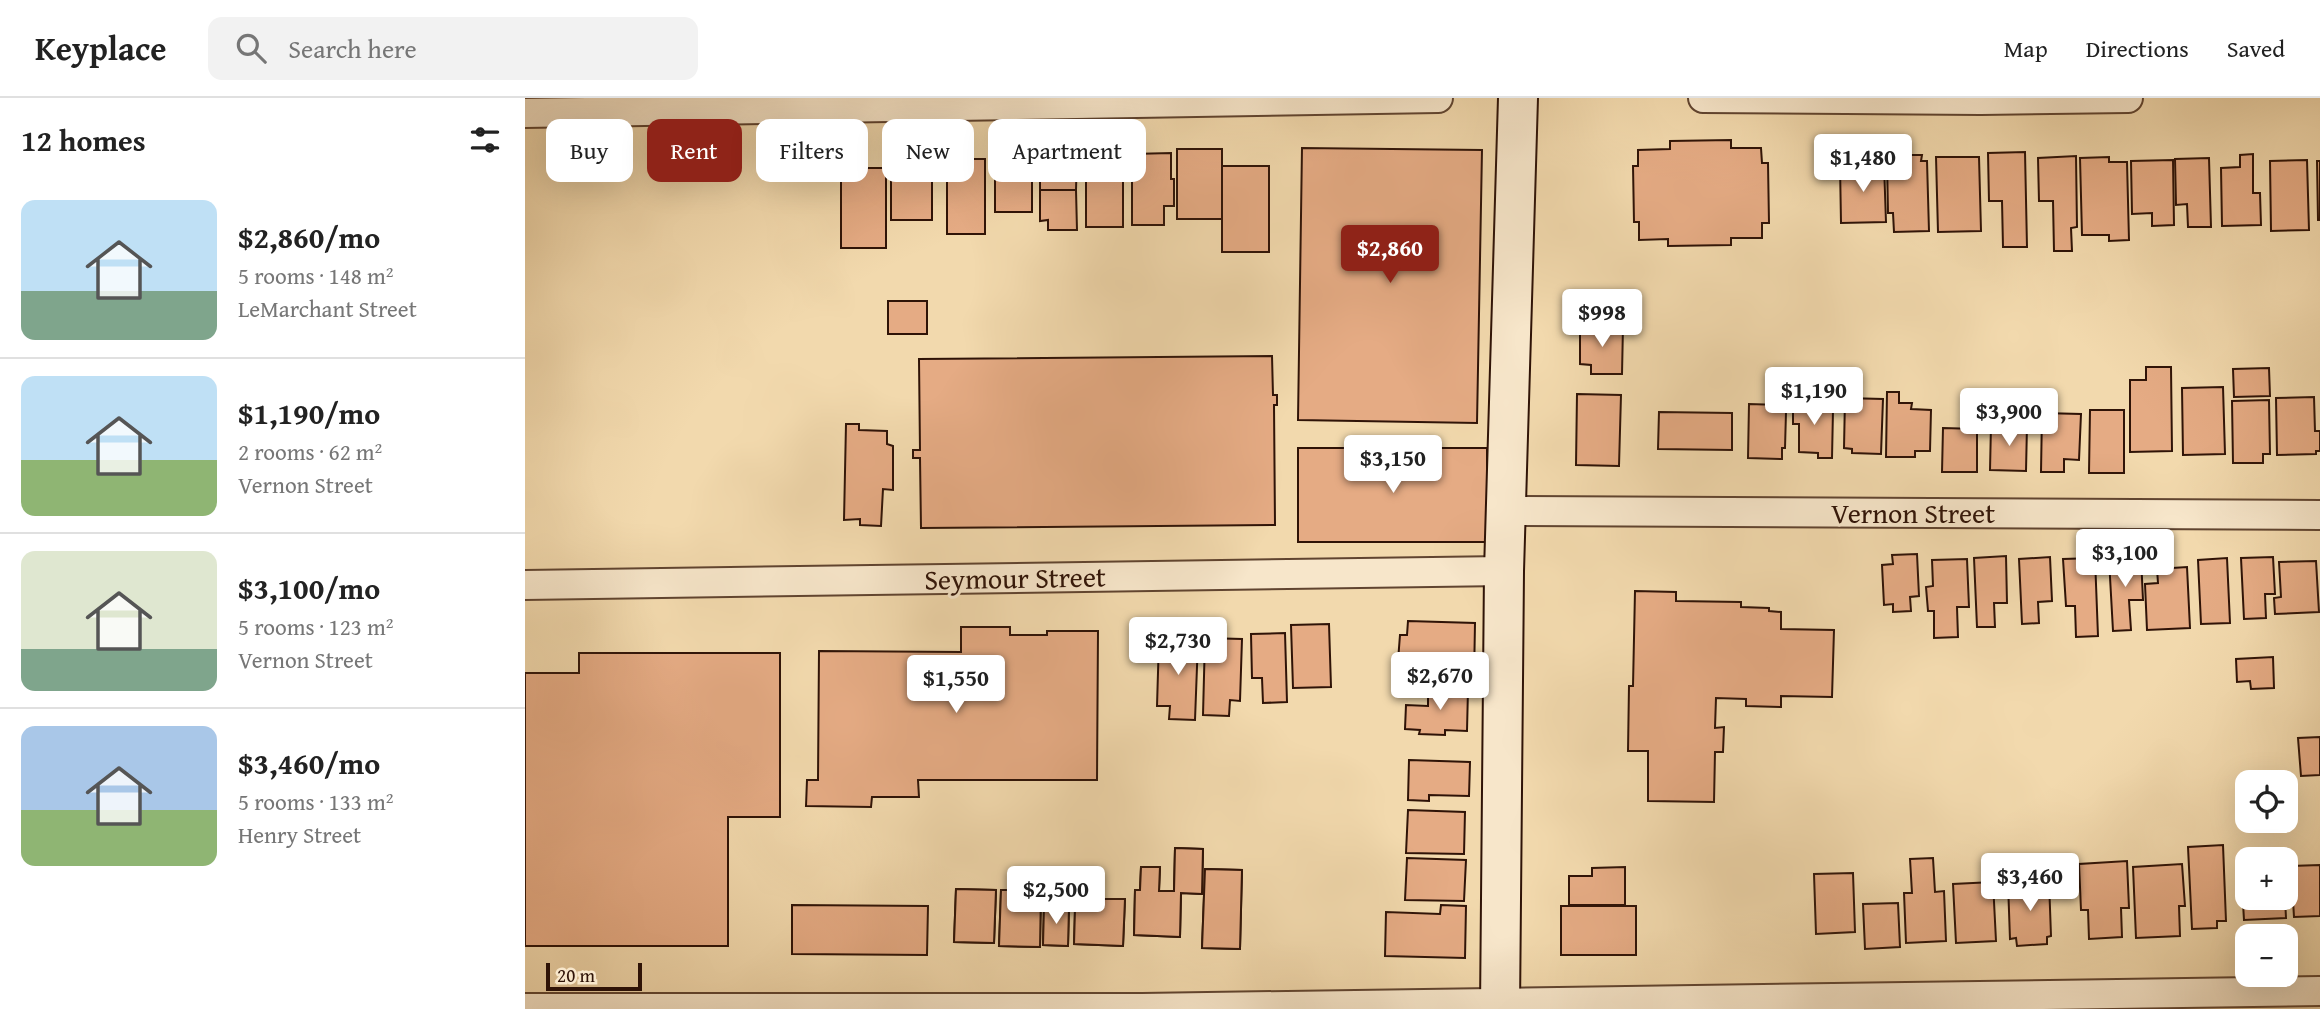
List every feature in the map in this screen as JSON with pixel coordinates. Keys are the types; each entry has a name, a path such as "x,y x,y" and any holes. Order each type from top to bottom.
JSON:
{"street":[{"path":"525,113 1438,98"},
{"path":"1500,1006 1504,571 1518,98"},
{"path":"1703,98 2128,98"},
{"name":"Vernon Street","path":"1506,511 2320,515"},
{"name":"Seymour Street","path":"525,585 1504,571"},
{"path":"525,1008 1142,1008 2078,1002 2320,990"}],"building":[{"path":"1731,140 1731,148 1761,148 1762,163 1768,163 1769,223 1762,223 1762,238 1731,238 1731,245 1668,246 1668,239 1639,240 1639,222 1634,222 1633,166 1638,166 1638,150 1670,149 1670,141"},
{"path":"1302,148 1482,150 1477,423 1298,420"},
{"path":"1177,149 1222,149 1222,219 1177,219"},
{"path":"2025,152 2027,247 2003,247 2002,201 1989,201 1988,153"},
{"path":"1171,153 1174,206 1164,206 1164,225 1132,225 1132,182 1146,182 1146,154"},
{"path":"2253,154 2253,193 2260,193 2261,225 2222,226 2221,168 2240,167 2240,155"},
{"path":"1906,155 1922,155 1921,161 1927,161 1929,231 1894,232 1893,213 1888,213 1887,161 1905,161"},
{"path":"2076,156 2077,227 2071,228 2072,251 2054,251 2053,201 2039,201 2038,158"},
{"path":"1936,157 1979,157 1981,231 1938,232"},
{"path":"2109,157 2109,162 2127,162 2129,240 2109,241 2109,235 2082,235 2080,158"},
{"path":"2209,158 2211,227 2188,227 2187,204 2176,205 2175,159"},
{"path":"974,159 985,159 985,234 947,234 947,182 974,182"},
{"path":"2173,160 2174,225 2152,226 2152,213 2132,214 2131,161"},
{"path":"2307,160 2309,230 2271,231 2270,161"},
{"path":"2317,161 2320,161 2320,220 2318,220"},
{"path":"1884,164 1886,222 1841,223 1840,165"},
{"path":"1222,166 1269,166 1269,252 1222,252"},
{"path":"868,168 882,168 882,182 886,182 886,248 841,248 841,182 868,182"},
{"path":"891,182 932,182 932,220 891,220"},
{"path":"995,182 1032,182 1032,212 995,212"},
{"path":"1040,182 1076,182 1076,190 1040,190"},
{"path":"1086,182 1123,182 1123,227 1086,227"},
{"path":"1040,190 1076,190 1077,230 1048,230 1048,220 1040,221"},
{"path":"888,301 927,301 927,334 888,334"},
{"path":"1580,325 1623,326 1622,374 1591,374 1591,365 1580,364"},
{"path":"1272,356 1273,395 1277,395 1277,405 1274,405 1275,525 921,528 920,458 913,458 913,450 920,450 919,359"},
{"path":"2146,367 2171,367 2172,451 2130,452 2130,380 2146,380"},
{"path":"2269,368 2270,396 2234,397 2233,369"},
{"path":"2223,387 2225,454 2183,455 2182,388"},
{"path":"1887,392 1899,392 1899,403 1912,403 1911,409 1931,410 1930,451 1915,451 1915,457 1886,457"},
{"path":"1577,394 1621,395 1619,466 1576,465"},
{"path":"2314,397 2315,431 2320,431 2320,451 2316,451 2316,454 2277,455 2276,398"},
{"path":"1845,398 1883,399 1881,454 1852,453 1852,449 1844,448"},
{"path":"1793,399 1822,400 1822,410 1833,410 1832,458 1818,458 1818,453 1799,452 1799,424 1793,424"},
{"path":"2269,400 2270,454 2263,454 2263,463 2233,463 2232,401"},
{"path":"1749,404 1780,405 1780,412 1786,412 1782,459 1748,458"},
{"path":"2090,410 2124,410 2124,473 2089,473"},
{"path":"1659,412 1732,413 1732,450 1658,449"},
{"path":"2042,413 2081,414 2079,460 2064,459 2064,472 2041,472"},
{"path":"846,424 859,424 859,430 887,431 887,444 893,446 893,490 883,489 881,526 860,525 860,519 844,520"},
{"path":"1991,425 2027,425 2026,471 1990,470"},
{"path":"1943,428 1977,429 1977,472 1942,472"},
{"path":"1298,448 1487,448 1487,542 1298,542"},
{"path":"1917,554 1919,596 1910,597 1911,611 1893,612 1893,604 1884,605 1882,565 1893,564 1892,555"},
{"path":"2006,556 2007,603 1994,603 1995,627 1977,627 1974,558"},
{"path":"2050,557 2052,601 2038,602 2039,623 2022,624 2019,559"},
{"path":"2141,557 2143,600 2129,600 2131,630 2113,631 2109,559"},
{"path":"2273,557 2275,594 2265,594 2266,618 2244,619 2241,558"},
{"path":"2095,558 2098,636 2076,637 2075,606 2066,606 2063,559"},
{"path":"2227,558 2230,623 2201,624 2198,560"},
{"path":"1967,559 1969,607 1957,607 1958,637 1934,638 1934,611 1928,611 1926,587 1933,586 1932,560"},
{"path":"2316,561 2319,612 2275,614 2274,598 2281,597 2279,562"},
{"path":"2187,567 2190,628 2147,630 2145,584 2158,583 2157,569"},
{"path":"1635,591 1676,592 1676,601 1741,602 1741,607 1769,608 1769,611 1781,612 1781,629 1834,630 1832,697 1781,696 1781,707 1746,706 1746,699 1716,698 1715,728 1724,727 1723,752 1715,752 1714,802 1648,801 1648,751 1628,751 1629,686 1633,686"},
{"path":"1408,621 1475,623 1474,679 1429,678 1429,662 1398,661 1400,635 1407,635"},
{"path":"1329,624 1331,687 1293,688 1291,625"},
{"path":"961,627 1010,627 1010,635 1047,635 1047,631 1098,631 1097,780 918,780 919,797 872,797 871,807 806,806 807,780 818,780 819,651 961,652"},
{"path":"1285,633 1287,702 1263,703 1262,678 1252,678 1251,634"},
{"path":"1205,638 1242,639 1240,701 1230,700 1229,716 1203,715"},
{"path":"1159,639 1198,640 1195,720 1169,719 1170,706 1157,706"},
{"path":"579,653 780,653 780,817 728,817 728,946 525,946 525,673 579,673"},
{"path":"2273,657 2274,688 2251,689 2250,681 2237,682 2236,659"},
{"path":"1428,688 1468,689 1467,731 1445,730 1445,735 1419,734 1420,730 1405,729 1406,705 1428,706"},
{"path":"2320,737 2320,775 2301,776 2298,738"},
{"path":"1409,760 1470,762 1469,796 1429,795 1429,801 1408,800"},
{"path":"1408,810 1465,812 1464,854 1406,853"},
{"path":"2223,845 2226,921 2217,921 2217,928 2192,929 2188,847"},
{"path":"1175,848 1203,849 1202,894 1181,893 1180,937 1134,935 1135,890 1140,890 1141,867 1160,867 1159,891 1174,891"},
{"path":"1175,848 1203,849 1202,894 1181,893 1180,937 1134,935 1135,890 1140,890 1141,867 1160,867 1159,891 1174,891"},
{"path":"1407,858 1466,860 1464,901 1405,900"},
{"path":"1933,858 1935,892 1944,891 1946,941 1906,943 1904,893 1912,893 1910,859"},
{"path":"2127,861 2129,908 2121,908 2122,937 2089,939 2088,910 2081,910 2079,864"},
{"path":"2182,864 2185,906 2179,906 2180,936 2136,938 2133,867"},
{"path":"2320,865 2320,916 2294,917 2294,910 2298,910 2298,866"},
{"path":"1625,867 1625,905 1569,905 1569,876 1592,876 1592,868"},
{"path":"1205,869 1242,870 1240,949 1202,948"},
{"path":"1205,869 1242,870 1240,949 1202,948"},
{"path":"1853,873 1855,932 1816,934 1814,874"},
{"path":"1076,875 1096,875 1095,899 1125,899 1123,946 1074,944"},
{"path":"1076,875 1096,875 1095,899 1125,899 1123,946 1074,944"},
{"path":"2049,881 2051,936 2047,937 2047,944 2017,946 2016,938 2010,939 2008,883"},
{"path":"1993,882 1996,941 1956,943 1953,884"},
{"path":"956,889 996,890 994,943 954,942"},
{"path":"956,889 996,890 994,943 954,942"},
{"path":"1001,890 1041,890 1040,947 999,946"},
{"path":"1001,890 1041,890 1040,947 999,946"},
{"path":"1898,903 1900,947 1865,949 1863,904"},
{"path":"792,905 928,906 927,955 792,954"},
{"path":"1441,905 1466,906 1465,958 1385,956 1386,912 1440,914"},
{"path":"1044,906 1069,907 1068,946 1043,945"},
{"path":"1044,906 1069,907 1068,946 1043,945"},
{"path":"1561,906 1636,906 1636,955 1561,955"},
{"path":"2243,910 2286,910 2286,918 2244,920"}]}
